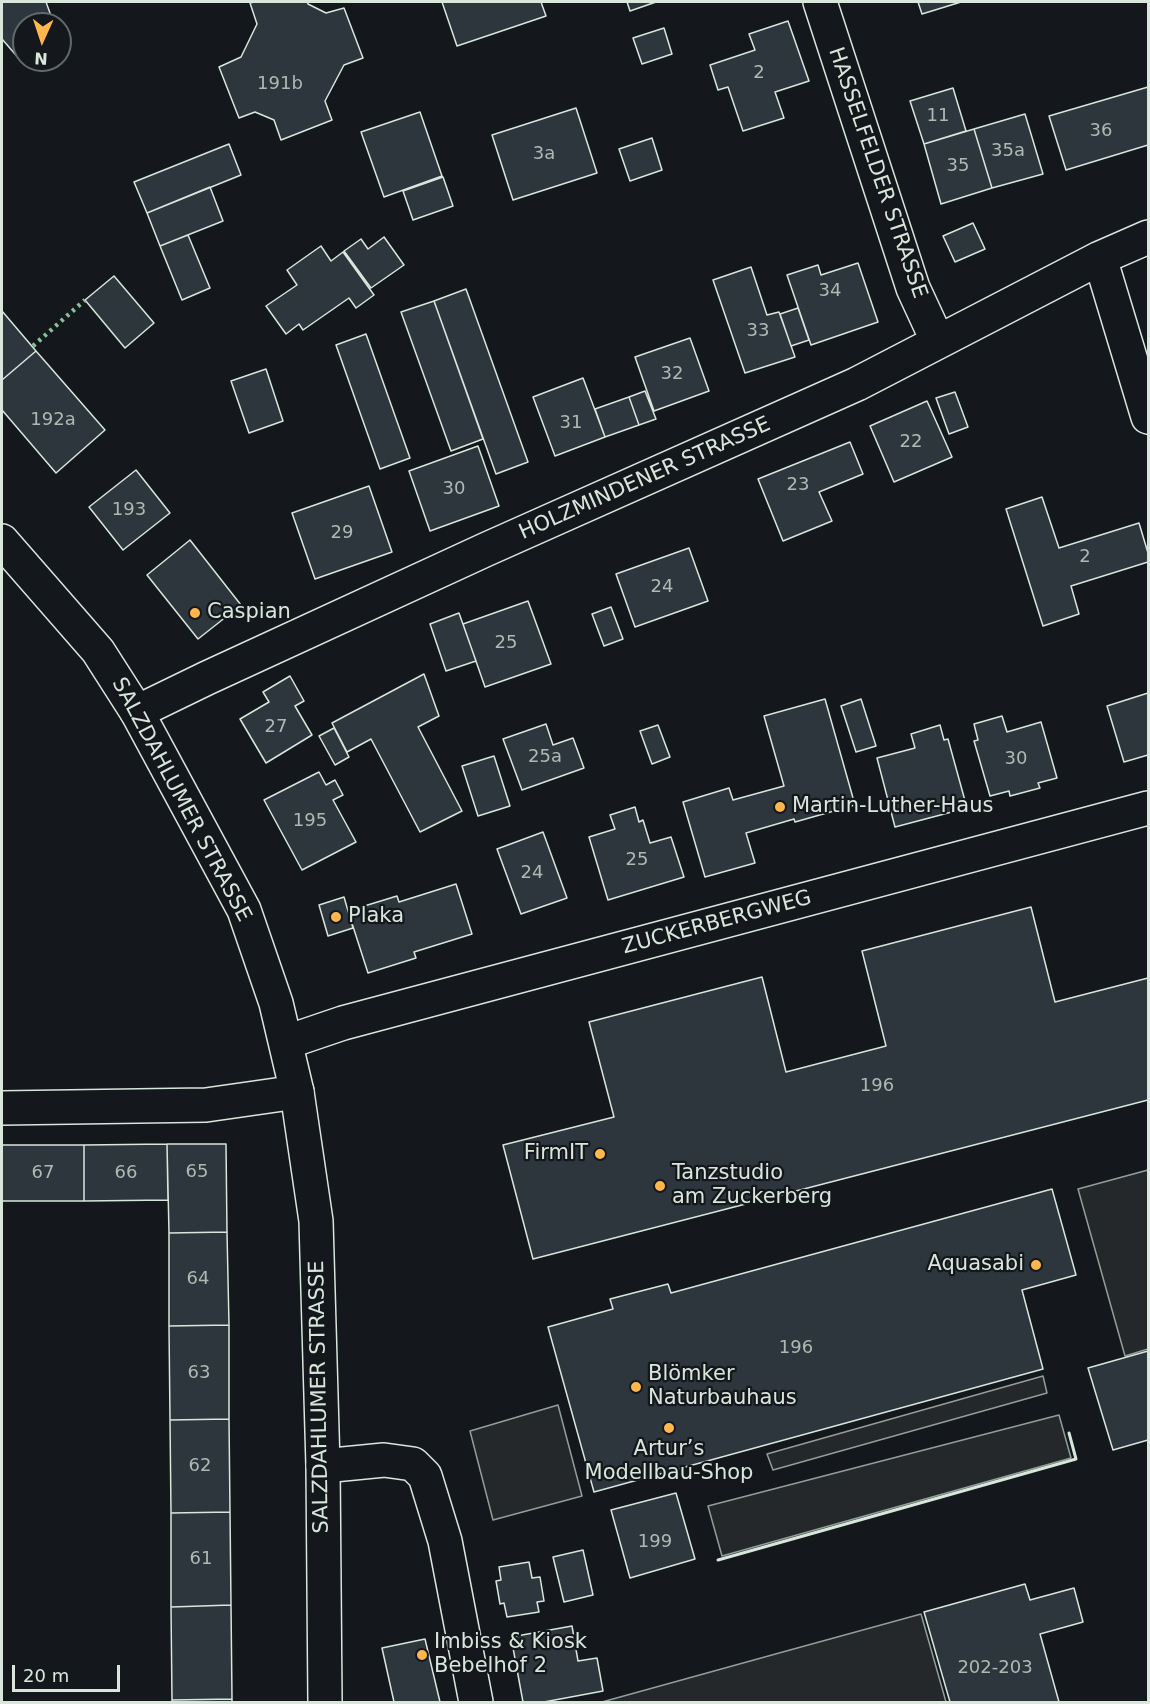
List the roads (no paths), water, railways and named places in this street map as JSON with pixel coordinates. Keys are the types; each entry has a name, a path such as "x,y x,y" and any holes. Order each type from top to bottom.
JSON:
{"street":[{"name":"HASSELFELDER STRASSE","path":"819,2 913,288 938,342"},
{"name":"HOLZMINDENER STRASSE","path":"137,712 498,544 857,384 1100,258 1149,237"},
{"path":"1100,258 1149,417"},
{"name":"SALZDAHLUMER STRASSE","path":"2,541 98,651 137,712 244,910 287,1042 297,1092 316,1221 323,1466 325,1702"},
{"name":"ZUCKERBERGWEG","path":"287,1042 343,1023 1149,808"},
{"path":"2,1108 206,1105 297,1092"},
{"path":"323,1466 384,1460 413,1464 425,1476 445,1541 476,1702"}],"place":[{"name":"Caspian","path":"195,613"},
{"name":"Martin-Luther-Haus","path":"780,807"},
{"name":"Plaka","path":"336,917"},
{"name":"FirmIT","path":"600,1154"},
{"name":"Tanzstudio am Zuckerberg","path":"660,1186"},
{"name":"Aquasabi","path":"1036,1265"},
{"name":"Blömker Naturbauhaus","path":"636,1387"},
{"name":"Artur’s Modellbau-Shop","path":"669,1428"},
{"name":"Imbiss & Kiosk Bebelhof 2","path":"422,1655"}]}
